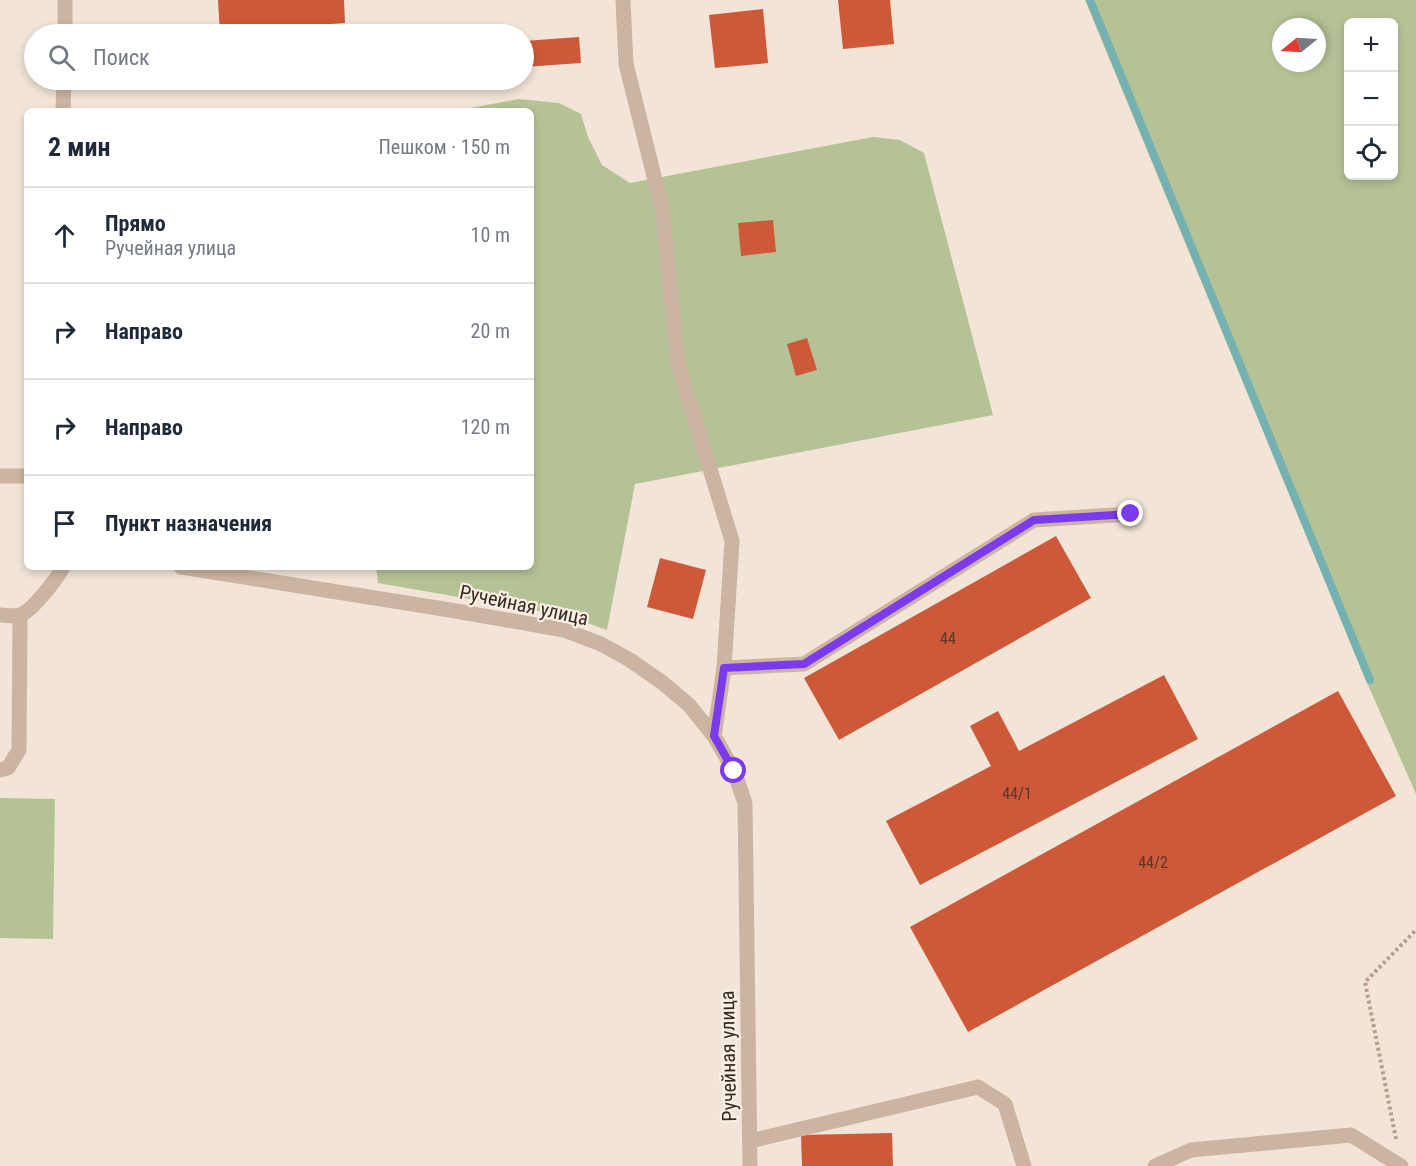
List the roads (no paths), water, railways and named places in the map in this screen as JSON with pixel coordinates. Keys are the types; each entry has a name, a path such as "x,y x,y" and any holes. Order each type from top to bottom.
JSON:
{"street":[{"path":"65,0 65,24"},
{"path":"623,0 626,64 662,208 678,364 732,541 724,668 714,736"},
{"path":"63,108 64,90"},
{"path":"0,476 24,476"},
{"path":"724,668 804,664 1034,520 1131,514"},
{"path":"0,615 20,616 34,604 61,570"},
{"name":"Ручейная улица","path":"200,570 564,630 601,644 630,660 689,705 714,736 734,771 745,803 750,1166"},
{"path":"0,770 8,768 19,750 20,616"},
{"path":"750,1141 978,1087 1005,1104 1024,1166"},
{"path":"1155,1166 1191,1150 1351,1135 1401,1165"}],"waterway":[{"path":"1090,0 1370,680"}]}
